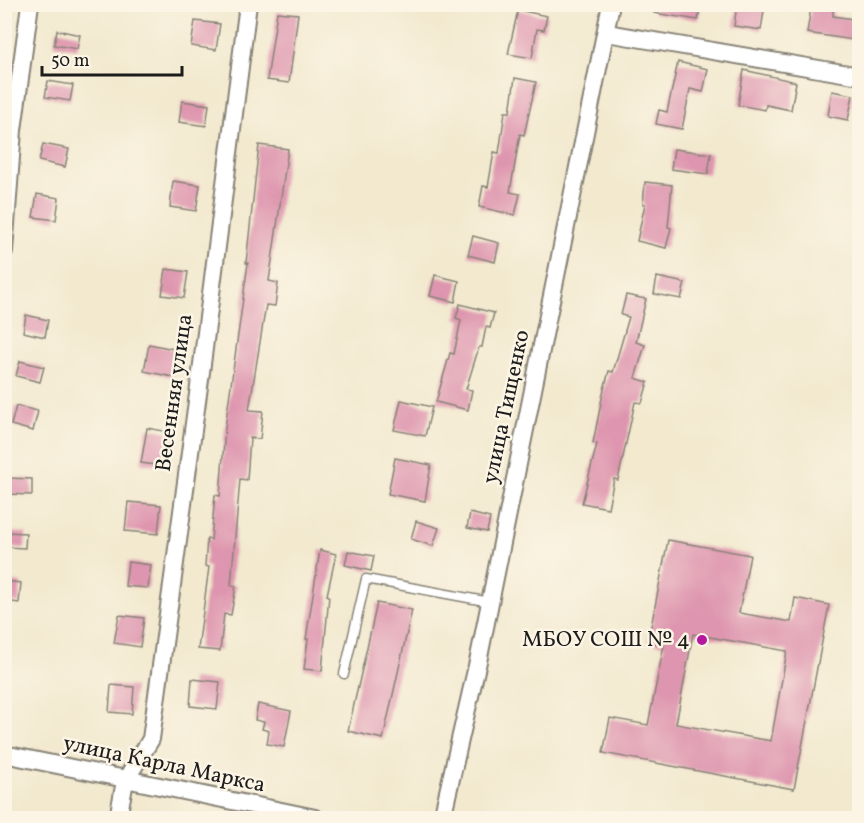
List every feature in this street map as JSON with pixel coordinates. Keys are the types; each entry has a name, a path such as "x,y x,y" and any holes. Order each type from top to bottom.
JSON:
{"street":[{"path":"4,250 13,130 30,4"},
{"name":"Весенняя улица","path":"125,781 151,738 248,4"},
{"name":"улица Тищенко","path":"442,819 490,602 607,33 611,4"},
{"path":"607,33 860,76"},
{"name":"улица Карла Маркса","path":"4,754 315,819"},
{"path":"118,819 125,781"}],"lane":[{"path":"344,674 366,579 490,602"}],"building":[{"path":"655,4 701,4 698,20 654,13"},
{"path":"737,4 765,4 761,30 734,26"},
{"path":"811,7 833,10 833,16 860,20 860,41 807,33"},
{"path":"518,10 547,16 544,30 537,29 532,58 508,54"},
{"path":"277,12 298,14 289,83 267,80"},
{"path":"195,21 220,24 216,50 191,46"},
{"path":"57,30 80,35 77,49 54,45"},
{"path":"678,62 708,69 703,92 690,89 682,129 656,124 659,110 667,112"},
{"path":"744,70 796,82 791,110 766,105 765,110 738,105"},
{"path":"515,78 536,82 524,135 520,134 510,192 520,194 515,215 479,207 483,186 488,187 494,152 499,153 505,112 510,112"},
{"path":"48,81 73,85 70,101 45,97"},
{"path":"832,91 853,95 848,120 828,116"},
{"path":"182,101 209,105 206,126 179,122"},
{"path":"43,144 69,149 65,167 39,161"},
{"path":"259,145 288,149 269,281 278,283 275,306 266,305 249,410 263,411 260,439 250,438 247,480 240,479 231,585 236,586 231,615 224,614 220,651 198,649 209,567 205,566 207,539 211,540 215,495 220,496 225,428 248,263 246,263"},
{"path":"674,149 711,154 708,174 671,169"},
{"path":"173,181 200,185 196,211 170,207"},
{"path":"645,182 672,185 668,227 671,228 666,248 637,241 645,204 643,204"},
{"path":"37,194 59,198 56,220 33,217"},
{"path":"473,236 499,243 495,262 468,255"},
{"path":"166,269 188,272 184,298 162,295"},
{"path":"435,275 459,281 455,302 430,296"},
{"path":"657,277 685,283 681,299 654,294"},
{"path":"626,295 646,299 636,342 645,345 635,378 648,382 642,403 635,402 618,480 614,479 608,508 582,503 597,444 593,443 603,393 609,371 613,372 629,317 621,315"},
{"path":"460,304 494,313 490,328 486,327 482,347 479,347 466,389 472,390 468,410 436,402 450,353 454,354 461,320 456,318"},
{"path":"26,315 48,320 45,337 23,332"},
{"path":"149,344 179,350 173,377 144,371"},
{"path":"20,361 44,367 40,382 16,376"},
{"path":"401,400 432,407 425,436 394,430"},
{"path":"16,406 38,411 33,431 11,425"},
{"path":"147,428 169,432 163,466 141,463"},
{"path":"395,458 431,465 425,501 388,494"},
{"path":"7,478 32,479 32,495 7,494"},
{"path":"128,502 161,505 158,534 125,531"},
{"path":"470,513 490,518 487,532 467,528"},
{"path":"416,521 439,528 433,546 411,539"},
{"path":"4,532 26,533 25,548 4,547"},
{"path":"668,540 750,555 739,613 791,622 795,598 829,605 794,789 603,753 610,718 648,725 664,645 648,642","holes":["693,634 787,651 771,741 676,724"]},
{"path":"320,550 336,554 327,595 329,596 322,671 304,669 308,639 306,639"},
{"path":"348,551 374,556 371,571 345,565"},
{"path":"128,562 151,565 148,588 125,586"},
{"path":"4,581 21,583 19,603 4,601"},
{"path":"377,603 412,610 383,739 348,731"},
{"path":"119,615 144,618 140,647 114,643"},
{"path":"192,679 220,682 217,709 190,706"},
{"path":"111,685 134,687 132,714 109,712"},
{"path":"258,704 291,711 284,747 267,744 269,731 262,729 264,722 255,720"}],"place":[{"name":"МБОУ СОШ № 4","path":"702,640"}]}
